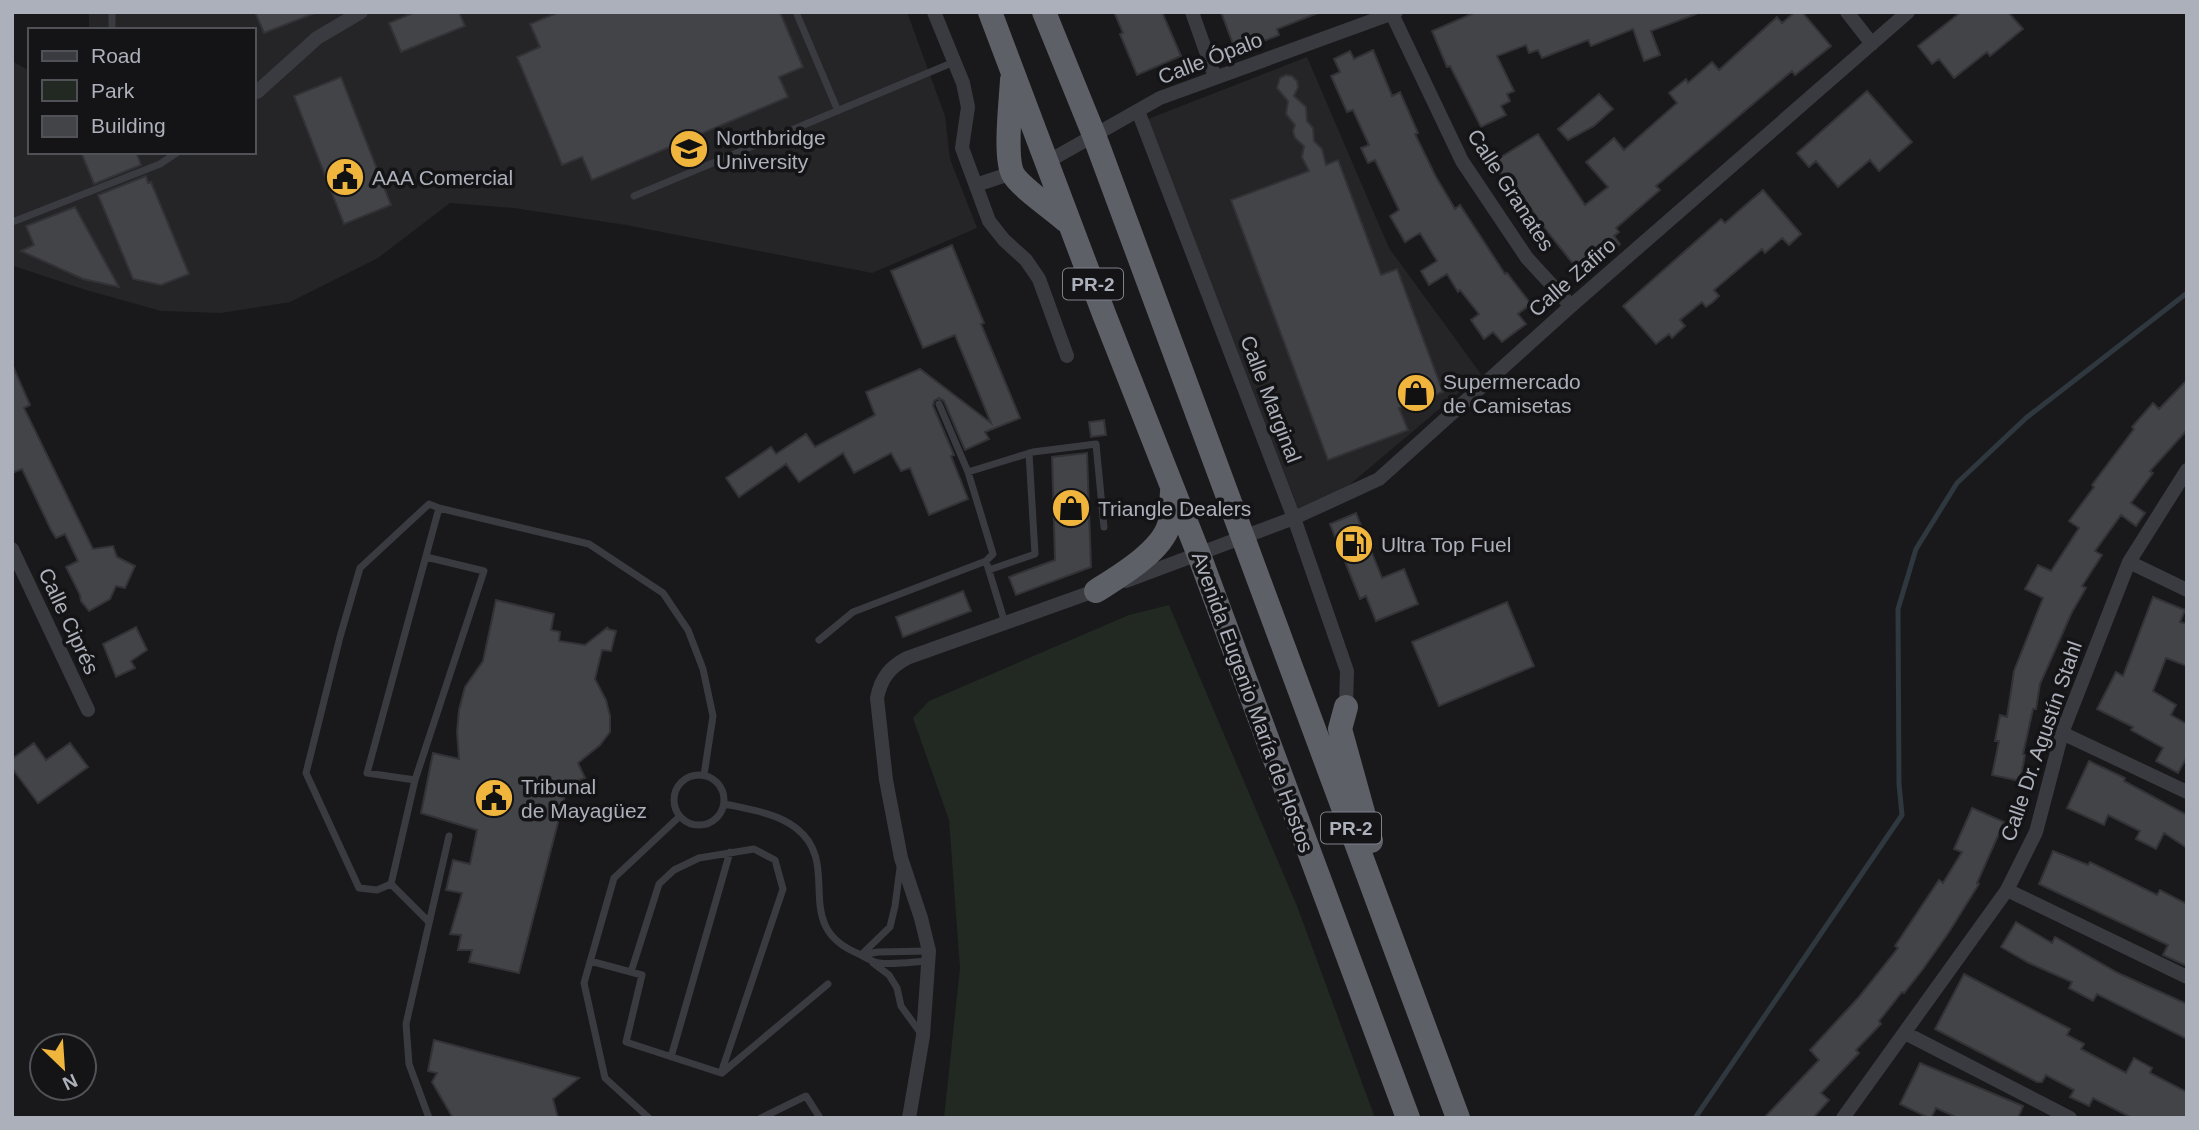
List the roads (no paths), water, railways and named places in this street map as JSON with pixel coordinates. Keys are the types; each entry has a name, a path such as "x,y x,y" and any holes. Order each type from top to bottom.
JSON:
{"highway":[{"name":"Avenida Eugenio María de Hostos","path":"990,12 1199,555 1408,1118"},
{"name":"PR-2","path":"1044,12 1094,135 1458,1118"},
{"path":"1012,69 1009,153 1012,173 1020,183 1070,225"},
{"path":"1096,591 1126,572 1153,549 1169,527 1173,488"},
{"path":"1346,707 1340,729 1416,1003"}],"street":[{"path":"256,93 317,38 361,12"},
{"path":"934,12 963,83 968,107 962,148 989,221 1026,260 1039,279 1067,356"},
{"path":"1192,12 1215,77"},
{"path":"1847,12 1872,44"},
{"name":"Calle Zafiro","path":"909,1118 923,1035 928,956 921,918 901,858 886,780 877,698 883,679 890,669 907,658 1199,555 1294,518 1379,479 1571,306 1908,12"},
{"name":"Calle Ópalo","path":"1047,162 1160,98 1394,13"},
{"name":"Calle Granates","path":"1394,13 1462,161 1527,258 1571,306"},
{"name":"Calle Marginal","path":"1138,111 1294,518 1348,671 1346,707"},
{"path":"976,186 1012,173"},
{"name":"Calle Dr. Agustín Stahl","path":"1843,1118 2007,890 2036,832 2062,733 2129,562 2187,470"},
{"name":"Calle Ciprés","path":"12,549 88,710"},
{"path":"2129,562 2187,590"},
{"path":"2062,733 2187,792"},
{"path":"2007,890 2187,977"},
{"path":"1905,1033 2070,1118"}],"lane":[{"path":"796,12 838,111"},
{"path":"634,196 954,62"},
{"path":"15,221 160,164 175,154"},
{"path":"819,640 853,612 986,561 993,554 968,472 939,404"},
{"path":"968,472 1029,453 1096,444 1104,527"},
{"path":"989,570 1035,554 1029,453"},
{"path":"391,884 377,890 359,888 306,773 360,568 429,504 589,544 663,593 688,630 703,669 713,716 704,775"},
{"path":"415,780 367,773 439,508"},
{"path":"391,884 415,780 484,571 426,556"},
{"path":"986,561 1005,624"},
{"path":"704,775 720,785 725,804 715,821 696,826 679,817 673,802 677,787 688,777 704,775"},
{"path":"725,804 776,817 797,828 813,849 819,869 819,905 826,931 844,948 878,963 928,956"},
{"path":"649,1118 605,1078 584,983 614,878 679,817"},
{"path":"429,1118 409,1064 406,1024 449,836"},
{"path":"631,972 659,884 674,870 699,858 754,849 775,860 783,890 721,1073"},
{"path":"671,1057 730,852"},
{"path":"861,955 890,927 901,858"},
{"path":"391,884 429,922"},
{"path":"861,955 889,975 897,988 901,1006 923,1035"},
{"path":"590,961 642,975 626,1042 721,1073"},
{"path":"721,1073 828,984"},
{"path":"761,1118 806,1096 820,1118"}],"waterway":[{"path":"1695,1118 1902,815 1899,784 1898,609 1916,549 1957,483 2026,418 2187,293"}],"place":[{"name":"Northbridge University","path":"689,149"},
{"name":"AAA Comercial","path":"345,177"},
{"name":"Supermercado de Camisetas","path":"1416,393"},
{"name":"Triangle Dealers","path":"1071,508"},
{"name":"Ultra Top Fuel","path":"1354,544"},
{"name":"Tribunal de Mayagüez","path":"494,798"}]}
